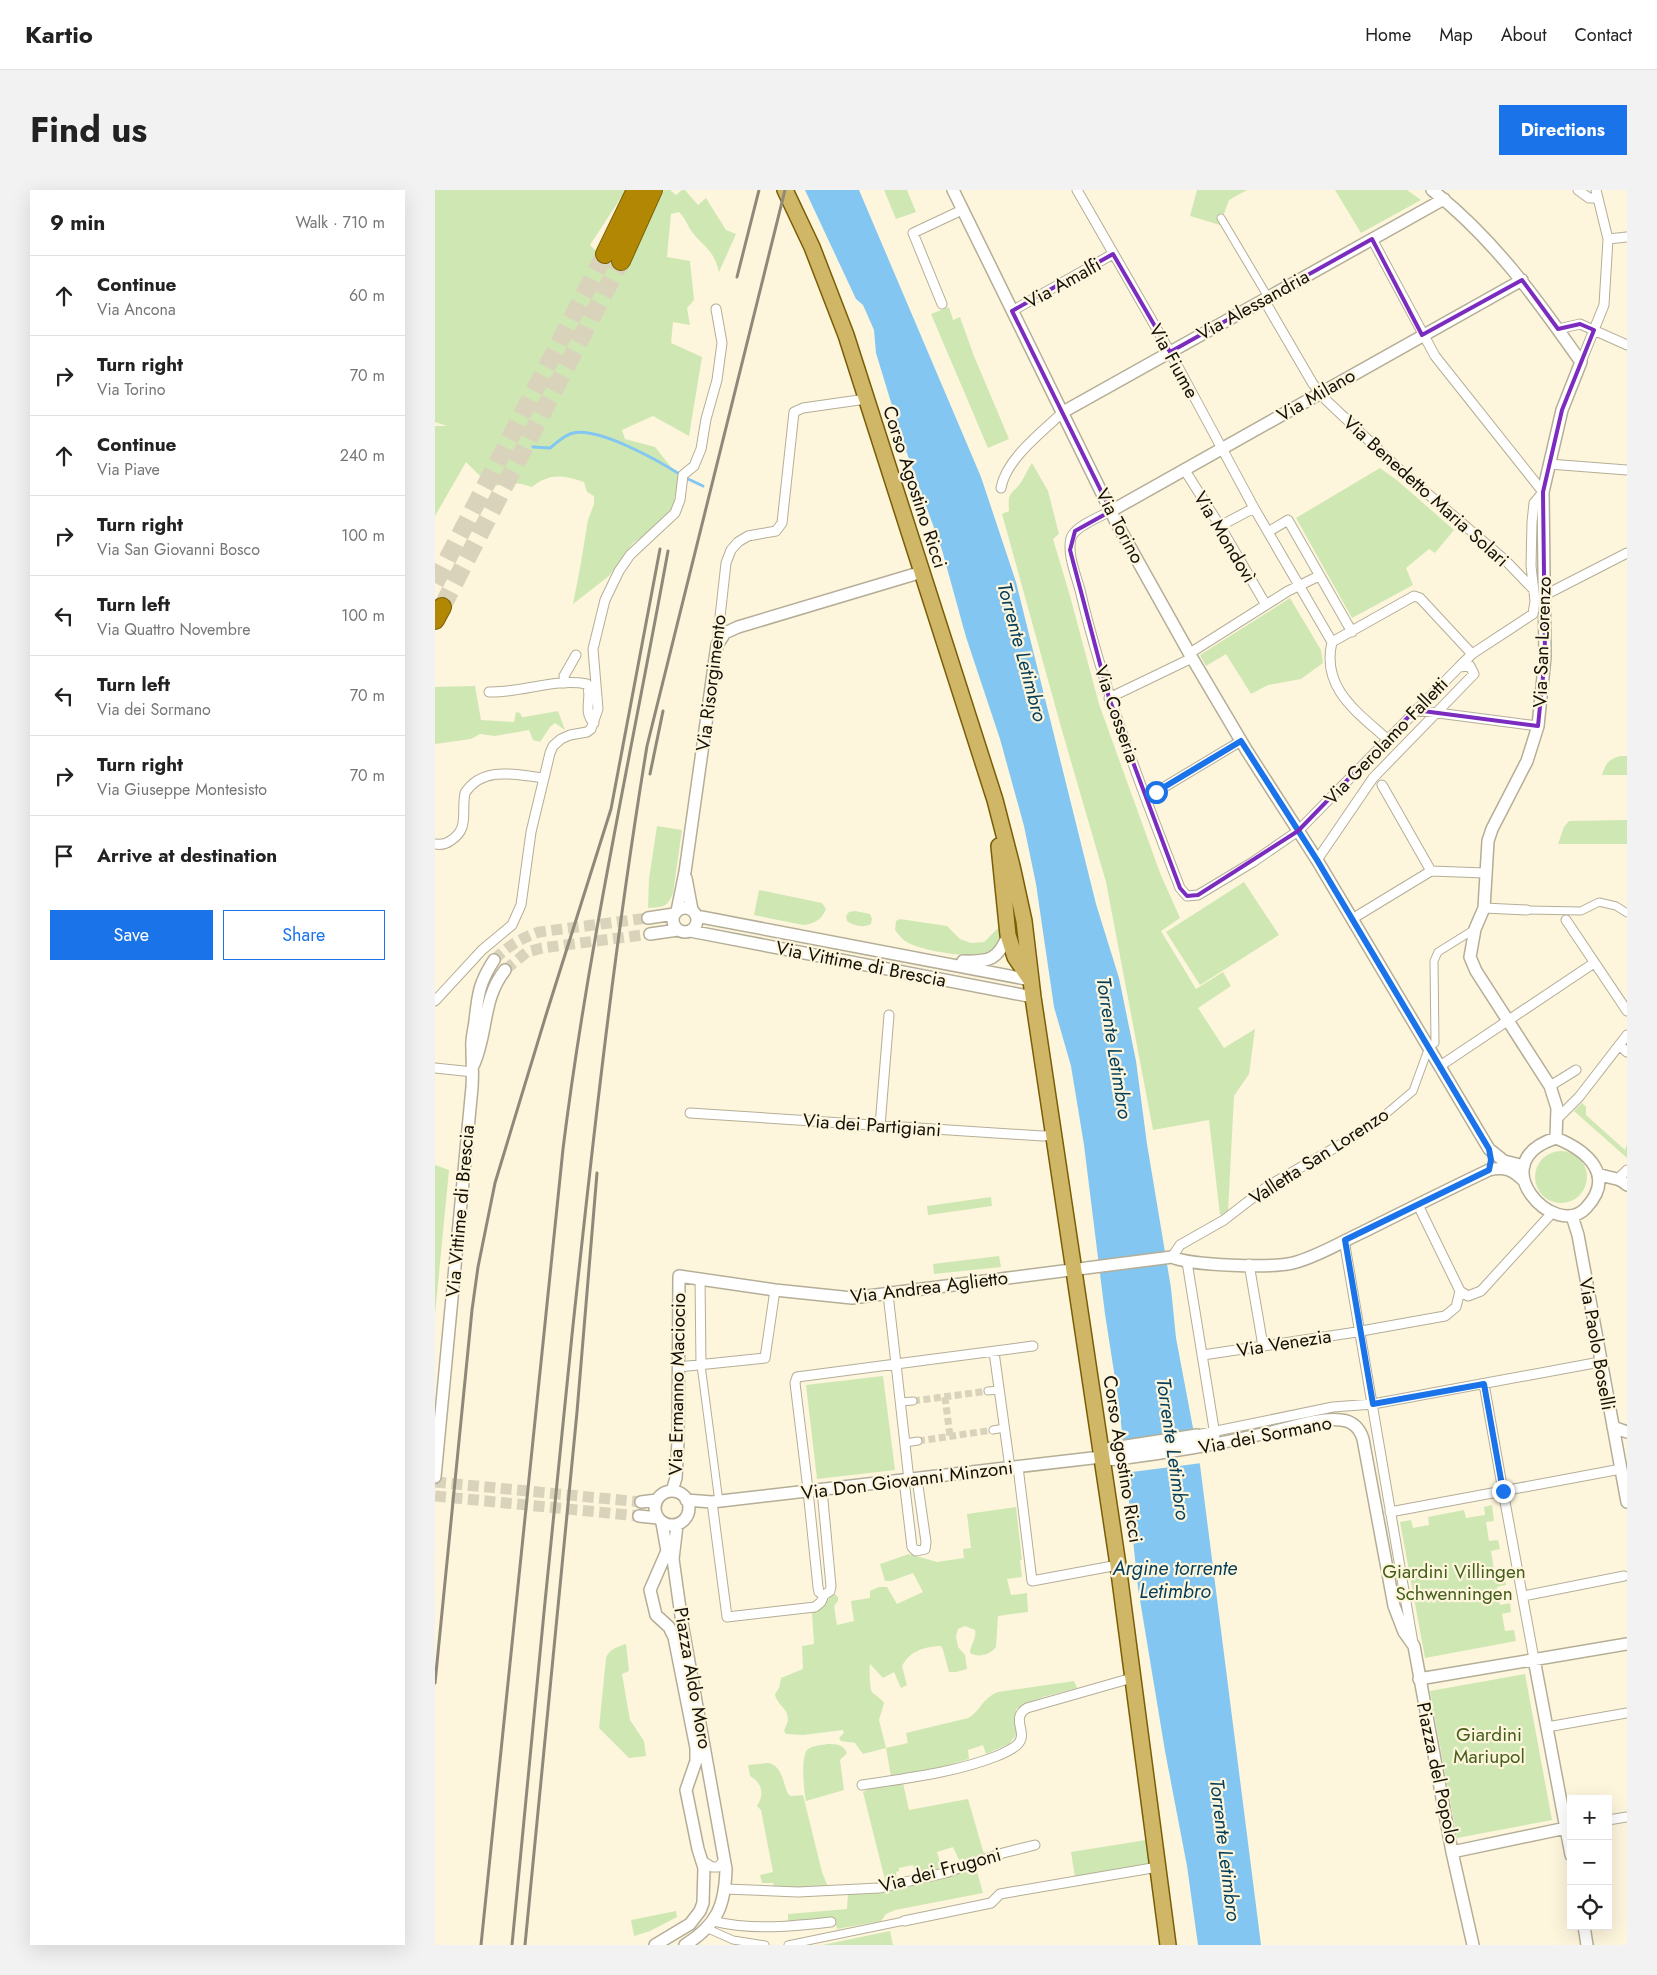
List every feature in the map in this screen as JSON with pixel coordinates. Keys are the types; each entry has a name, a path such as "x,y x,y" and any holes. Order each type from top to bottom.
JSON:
{"highway":[{"path":"613,257 643,193"}],"main road":[{"name":"Corso Agostino Ricci","path":"785,190 812,247 846,335 995,800 1012,866 1024,921 1033,997 1118,1565 1168,1945"},
{"name":"Corso Agostino Ricci","path":"995,800 1008,935 1015,957 1031,980"}],"street":[{"name":"Via Fiume","path":"1077,190 1170,352 1298,586 1332,642"},
{"path":"1432,190 1477,228 1521,280 1558,328 1581,362"},
{"path":"1579,190 1589,198 1598,192"},
{"name":"Via Torino","path":"955,191 962,210 1111,511 1191,656 1241,741 1317,860 1489,1149"},
{"name":"Via San Lorenzo","path":"1556,1138 1558,1118 1555,1100 1549,1086 1470,957 1475,929 1484,908 1487,841 1527,762 1538,726 1545,658 1543,492 1562,410 1604,305 1608,239 1598,192"},
{"name":"Via Alessandria","path":"1063,412 1444,199"},
{"path":"942,304 913,232 962,210"},
{"path":"1221,218 1266,298"},
{"path":"1608,239 1627,237"},
{"path":"1372,239 1435,356 1543,492"},
{"name":"Via Amalfi","path":"1012,311 1113,254"},
{"name":"Via Milano","path":"1111,511 1521,280"},
{"name":"Via Benedetto Maria Solari","path":"1266,298 1320,393 1400,470 1506,561 1532,588"},
{"path":"437,997 482,950 512,925 521,905 531,832 553,746 561,739 570,735 587,732 591,729 598,709 593,649 605,600 619,571 630,555 675,513 680,500 683,475 694,466 701,449 706,419 714,396 721,359 722,343 716,309"},
{"path":"1558,328 1580,324 1627,345"},
{"name":"Via Risorgimento","path":"675,913 685,872 717,645 725,564 731,550 738,542 748,536 779,529 784,511 794,412 803,408 866,399"},
{"path":"1001,488 1005,472 1013,461 1063,412"},
{"path":"1549,464 1627,470"},
{"name":"Via Mondovì","path":"1184,470 1220,526 1266,605"},
{"name":"Via San Lorenzo","path":"1472,654 1533,614 1535,601 1532,588 1531,555 1534,509 1537,498 1543,492"},
{"path":"1220,526 1254,508"},
{"name":"Via Cosseria","path":"1111,511 1075,531 1071,537 1070,550 1072,559 1109,698 1181,892 1191,897 1203,892"},
{"path":"1268,532 1288,520 1352,632"},
{"path":"1545,595 1627,553"},
{"path":"717,645 725,633 739,627 922,572"},
{"path":"1109,698 1191,656 1266,605 1319,576"},
{"path":"1387,739 1351,707 1339,693 1329,663 1332,642 1414,596 1420,598 1472,654 1459,667"},
{"path":"565,683 564,676 576,655"},
{"name":"Via Gerolamo Falletti","path":"1203,892 1253,862 1298,830 1459,667 1470,666 1474,674 1436,712"},
{"path":"489,692 507,693 517,689 565,683 587,684 589,688 587,705 590,720 594,723"},
{"path":"1415,710 1538,726"},
{"path":"1317,860 1373,778 1436,712"},
{"path":"1146,798 1241,741"},
{"path":"435,844 447,843 459,835 463,828 465,793 479,779 492,774 503,773 544,778"},
{"path":"1382,785 1431,871"},
{"path":"1352,919 1431,871 1485,873"},
{"name":"Via Risorgimento","path":"685,872 694,913"},
{"path":"1484,908 1581,911 1599,902 1616,906 1627,913"},
{"path":"648,918 675,913 684,908 694,913 696,923 690,931 683,932 677,930 650,934"},
{"path":"675,913 673,924 677,930"},
{"name":"Via Vittime di Brescia","path":"694,913 1031,980"},
{"path":"1566,920 1627,1011"},
{"name":"Valletta San Lorenzo","path":"1172,1257 1180,1245 1224,1220 1268,1186 1374,1124 1413,1091 1429,1047 1435,1043 1434,961 1438,952 1475,929"},
{"name":"Via Vittime di Brescia","path":"690,931 1033,997"},
{"name":"Via Vittime di Brescia","path":"929,960 940,957 977,962 988,960 997,955 1008,935"},
{"name":"Via Vittime di Brescia","path":"435,1477 473,1069 471,1047 479,989 494,960"},
{"path":"1440,1066 1594,963"},
{"name":"Via Vittime di Brescia","path":"473,1069 481,1048 488,1002 493,987 505,970"},
{"path":"880,1126 889,1016"},
{"path":"1558,1118 1579,1097 1627,1035"},
{"path":"1619,1045 1627,1052"},
{"path":"435,1068 473,1069"},
{"path":"1549,1086 1576,1070"},
{"name":"Via dei Partigiani","path":"690,1114 1042,1136 1055,1135"},
{"path":"1172,1257 1187,1262 1249,1264 1294,1262 1345,1240 1489,1170 1503,1167 1510,1169 1524,1181 1533,1197 1552,1214 1561,1217 1572,1216 1583,1211 1593,1201 1598,1189 1598,1174 1591,1160 1575,1146 1556,1138 1537,1146 1530,1152 1523,1166 1524,1181"},
{"path":"1489,1149 1504,1161 1523,1166"},
{"path":"1489,1149 1491,1160 1489,1170"},
{"path":"1598,1174 1604,1177 1624,1178"},
{"path":"1418,1205 1460,1291 1468,1296 1481,1291 1552,1214"},
{"name":"Via Paolo Boselli","path":"1572,1216 1578,1235 1600,1362 1625,1481 1627,1502"},
{"name":"Piazza del Popolo","path":"1345,1240 1413,1646 1452,1852 1567,1828"},
{"name":"Via Andrea Aglietto","path":"679,1276 775,1290 852,1298 1172,1257"},
{"path":"1187,1262 1215,1432"},
{"path":"1249,1264 1263,1346"},
{"name":"Via Ermanno Maciocio","path":"672,1491 676,1478 679,1276"},
{"name":"Via Ermanno Maciocio","path":"700,1279 701,1365 715,1502"},
{"path":"678,1368 765,1358 775,1290"},
{"name":"Via Venezia","path":"1203,1355 1360,1332 1445,1316 1456,1307 1460,1291"},
{"path":"888,1294 910,1479 913,1547 916,1551 921,1551 925,1549 925,1542 910,1479"},
{"path":"824,1595 819,1592 818,1587 795,1383 797,1377 1033,1346"},
{"path":"994,1352 1004,1428 1014,1467 1032,1581 1118,1565"},
{"name":"Via dei Sormano","path":"1198,1442 1215,1432 1333,1407 1373,1404 1600,1362"},
{"path":"1484,1384 1547,1727 1567,1823"},
{"path":"988,1391 999,1390"},
{"path":"900,1402 913,1401"},
{"name":"Via dei Sormano","path":"1101,1457 1107,1449 1118,1454 1318,1422 1342,1420 1351,1423 1360,1430 1363,1439 1395,1606 1405,1632 1413,1646"},
{"path":"1613,1427 1627,1432"},
{"path":"993,1430 1004,1428"},
{"path":"905,1443 918,1441"},
{"name":"Via Don Giovanni Minzoni","path":"686,1500 715,1502 1101,1457"},
{"path":"1390,1512 1621,1469"},
{"path":"715,1502 727,1617 805,1609 815,1607 821,1602 824,1595 830,1592 831,1586 822,1490"},
{"path":"639,1516 660,1520 672,1525 677,1524 685,1519 687,1515 689,1505 683,1496 672,1491 664,1493 657,1500 655,1509 660,1520"},
{"path":"641,1502 657,1500"},
{"name":"Via Don Giovanni Minzoni","path":"687,1515 715,1502"},
{"name":"Piazza Aldo Moro","path":"655,1945 690,1924 700,1911 705,1889 704,1868 686,1790 696,1761 696,1748 674,1637 669,1627 656,1615 650,1590 667,1551 660,1520"},
{"name":"Piazza Aldo Moro","path":"677,1524 673,1559 679,1605 725,1859 725,1889 722,1905 710,1925"},
{"path":"1523,1596 1624,1576"},
{"name":"Piazza del Popolo","path":"1419,1679 1627,1644"},
{"path":"862,1785 951,1770 983,1761 1012,1749 1019,1744 1021,1725 1019,1716 1020,1712 1027,1708 1132,1678"},
{"path":"1547,1727 1627,1713"},
{"path":"1612,1819 1627,1816"},
{"name":"Via dei Frugoni","path":"725,1889 797,1892 879,1888 945,1873 1003,1853 1035,1845"},
{"path":"1452,1852 1473,1945"},
{"path":"701,1860 712,1867 719,1867 725,1859"},
{"path":"788,1945 991,1903 999,1894 1158,1867"},
{"path":"685,1945 710,1925 760,1927 831,1922"},
{"path":"710,1925 733,1940 765,1945"},
{"path":"1585,1930 1587,1945"}],"highlighted area":[{"path":"1372,239 1422,335 1522,280 1558,329 1580,324 1594,330 1562,410 1543,492 1545,657 1538,726 1415,710 1298,831 1198,895 1187,896 1180,888 1109,698 1070,550 1075,531 1111,511 1012,311 1113,254 1170,352"}],"green space":[{"path":"435,190 626,190 590,245 597,252 628,267 645,225 664,190 670,190 676,195 685,190 698,205 706,198 726,230 736,234 719,272 714,257 694,235 681,214 679,212 671,214 667,257 690,261 694,300 687,308 690,325 673,322 671,343 702,357 689,436 653,416 622,430 625,439 655,447 679,477 672,509 664,520 633,543 609,576 573,604 588,520 594,504 594,496 587,492 584,482 563,477 551,477 532,487 511,483 494,486 485,481 466,462 435,516 435,426 447,426 435,422"},
{"path":"884,190 907,190 916,212 896,219"},
{"path":"1197,190 1247,190 1229,200 1220,225 1190,216"},
{"path":"1335,190 1407,190 1421,200 1361,233"},
{"path":"949,307 953,320 960,317 974,356 1009,439 988,448 931,314"},
{"path":"1032,463 1048,491 1059,534 1053,539 1099,704 1160,873 1180,918 1161,931 1196,989 1223,972 1231,986 1198,1008 1224,1048 1255,1029 1249,1074 1234,1096 1228,1212 1220,1215 1209,1120 1153,1130 1106,882 1002,514 1009,511 1010,496 1021,483"},
{"path":"1380,468 1398,481 1454,530 1435,553 1429,549 1406,568 1413,585 1352,618 1296,518"},
{"path":"1290,598 1321,650 1323,663 1301,679 1268,685 1251,694 1226,654 1206,666 1200,655"},
{"path":"475,686 481,720 514,722 516,712 524,717 558,711 565,730 555,723 540,742 533,740 529,730 495,736 480,734 471,739 435,744 435,687"},
{"path":"1620,756 1627,756 1627,775 1602,775 1608,762"},
{"path":"1627,820 1627,844 1558,844 1564,827 1569,821"},
{"path":"657,826 682,830 673,893 669,902 664,906 648,908 649,879"},
{"path":"1244,882 1279,935 1200,985 1166,932"},
{"path":"759,890 822,903 826,909 817,921 803,925 754,915"},
{"path":"855,911 870,914 871,924 859,926 847,921 846,916 849,912"},
{"path":"900,919 947,926 960,939 971,943 984,942 999,927 999,942 995,949 988,953 977,955 950,954 923,948 912,945 904,940 895,930 896,921"},
{"path":"1582,1103 1586,1107 1586,1115 1625,1150 1627,1144 1627,1158 1574,1111"},
{"path":"1561,1151 1575,1155 1583,1163 1587,1177 1583,1191 1575,1199 1561,1203 1547,1199 1539,1191 1535,1177 1539,1163 1547,1155"},
{"path":"435,1165 449,1170 435,1315"},
{"path":"991,1197 992,1206 928,1215 927,1206"},
{"path":"999,1256 1001,1267 934,1274 933,1264"},
{"path":"883,1376 895,1470 817,1479 806,1385"},
{"name":"Giardini Villingen Schwenningen","path":"1492,1505 1494,1521 1486,1522 1489,1541 1498,1540 1500,1549 1491,1551 1494,1570 1503,1568 1506,1585 1497,1587 1500,1605 1510,1603 1511,1612 1502,1614 1505,1631 1514,1630 1516,1641 1425,1658 1400,1522 1411,1520 1413,1528 1429,1525 1428,1517 1464,1510 1466,1518 1485,1515 1484,1507"},
{"path":"1016,1507 1022,1577 1007,1579 1011,1595 1027,1593 1028,1612 998,1616 996,1647 984,1655 973,1655 970,1653 975,1630 965,1626 958,1629 956,1636 958,1647 965,1655 967,1669 949,1672 941,1646 922,1649 909,1657 902,1666 907,1685 901,1688 894,1672 883,1678 870,1664 871,1690 884,1703 879,1720 886,1748 863,1754 855,1743 841,1741 839,1738 844,1733 843,1730 803,1735 786,1734 784,1731 788,1720 787,1715 777,1701 775,1694 779,1688 781,1678 803,1669 802,1646 814,1644 812,1612 823,1607 832,1595 835,1594 838,1597 838,1601 834,1606 837,1625 854,1621 851,1601 870,1598 870,1591 879,1587 887,1587 897,1604 923,1592 913,1573 891,1581 885,1581 880,1564 909,1554 937,1562 964,1558 963,1549 971,1548 967,1514"},
{"path":"626,1644 629,1671 622,1674 630,1720 644,1741 646,1756 629,1758 599,1728 606,1658 611,1650"},
{"name":"Giardini Mariupol","path":"1525,1674 1552,1820 1457,1838 1430,1691"},
{"path":"1074,1681 1077,1688 1043,1697 1016,1709 1017,1734 1009,1744 986,1754 983,1745 968,1750 969,1759 891,1777 886,1748 908,1743 906,1733 968,1718 976,1712 984,1701 998,1692"},
{"path":"827,1744 839,1745 847,1753 840,1760 844,1790 806,1801 803,1774 804,1758 808,1749"},
{"path":"773,1764 779,1771 788,1794 791,1796 803,1795 822,1872 828,1887 775,1888 773,1883 762,1883 760,1875 773,1872 761,1810 757,1806 761,1797 761,1789 760,1785 750,1776 748,1765"},
{"path":"903,1783 909,1810 968,1799 984,1854 965,1862 963,1858 959,1860 953,1847 937,1852 940,1871 917,1878 913,1865 899,1868 899,1871 896,1872 897,1882 886,1884 863,1792 871,1788"},
{"path":"1146,1840 1150,1865 1075,1877 1071,1852"},
{"path":"975,1864 983,1893 895,1910 886,1914 881,1921 837,1929 835,1920 788,1923 788,1914 847,1909 848,1893"},
{"path":"676,1911 677,1917 650,1931 634,1936 631,1920"},
{"path":"890,1931 893,1945 822,1945"}],"water":[{"name":"Argine torrente Letimbro","path":"805,190 859,190 981,477 1016,582 1096,904 1119,978 1136,1061 1147,1144 1171,1288 1176,1338 1200,1465 1261,1945 1198,1945 1187,1866 1165,1751 1138,1588 1119,1404 1105,1314 1084,1145 1071,1066 1054,1007 1036,884 1024,826 1000,739 966,637 942,550 904,445 876,353 874,330 863,305 856,299"}],"pier":[{"path":"1197,1433 1202,1463 1124,1473 1121,1443"}],"waterway":[{"path":"533,447 550,448 564,437 573,433 598,435 628,446 681,475"},
{"path":"686,478 703,486"}],"tunnel":[{"path":"435,583 605,254"},
{"path":"442,607 621,261"},
{"path":"494,960 515,943 539,932 648,918"},
{"path":"505,970 527,952 542,948 650,934"},
{"path":"913,1401 988,1391"},
{"path":"945,1397 950,1436"},
{"path":"918,1441 993,1430"},
{"path":"435,1482 641,1502"},
{"path":"435,1496 639,1516"}],"railway":[{"path":"737,277 759,190"},
{"path":"512,1945 580,1261 605,1040 635,819 647,746 785,190"},
{"path":"435,1683 472,1310 478,1267 495,1183 611,809 660,549"},
{"path":"481,1945 563,1149 573,1074 611,849 668,551"},
{"path":"650,774 663,711"},
{"path":"525,1945 577,1412 597,1173"}],"route":[{"path":"1156,792 1241,741 1317,860 1489,1149 1491,1160 1489,1170 1345,1240 1373,1404 1484,1384 1503,1491"}],"water label":[{"name":"Torrente Letimbro","path":"1022,652"},
{"name":"Torrente Letimbro","path":"1114,1048"},
{"name":"Torrente Letimbro","path":"1173,1449"},
{"name":"Torrente Letimbro","path":"1225,1850"}]}
